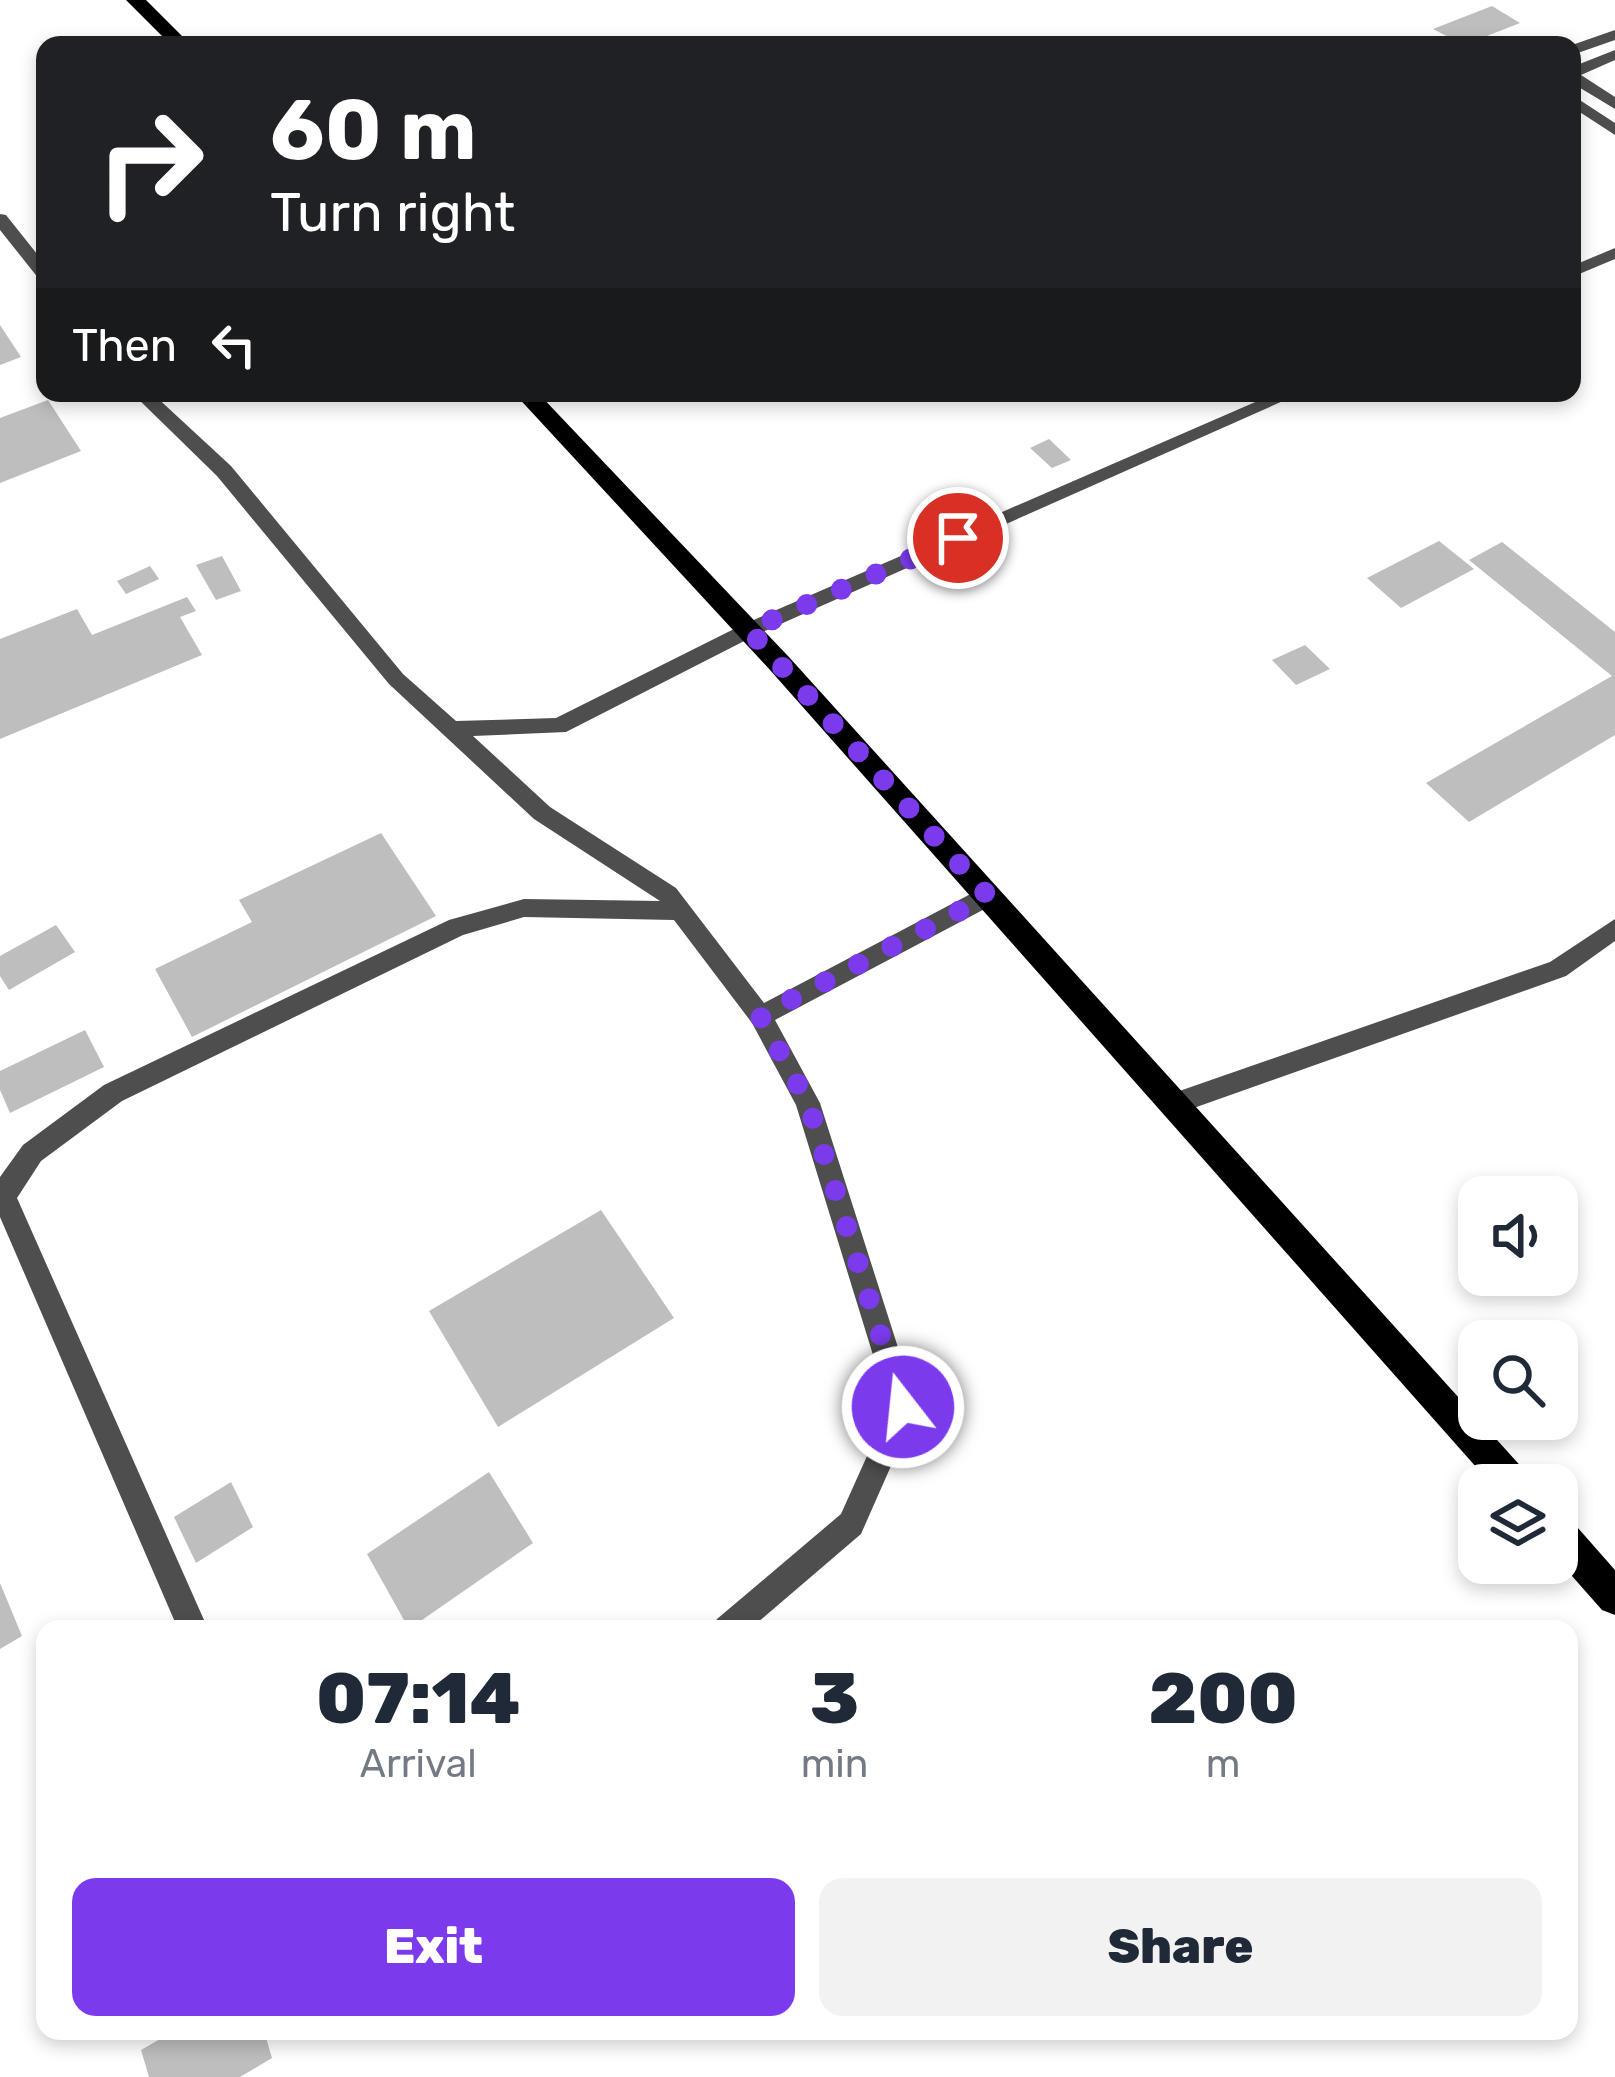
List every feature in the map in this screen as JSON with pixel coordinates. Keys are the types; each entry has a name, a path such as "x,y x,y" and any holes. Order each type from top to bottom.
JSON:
{"main road":[{"path":"135,0 173,36"},
{"path":"534,402 749,630 1496,1464"},
{"path":"1578,1556 1615,1597"}],"street":[{"path":"1581,47 1615,35"},
{"path":"1581,71 1615,55"},
{"path":"1581,81 1615,104"},
{"path":"1581,106 1615,130"},
{"path":"0,219 36,263"},
{"path":"1581,268 1615,253"},
{"path":"151,402 224,471 396,679 542,813 668,895 760,1016 808,1103 903,1407 851,1524 738,1620"},
{"path":"452,729 560,726 749,630 1271,402"},
{"path":"760,1016 988,896"},
{"path":"189,1620 2,1193 32,1153 113,1093 457,927 524,908 680,911"},
{"path":"1174,1104 1558,969 1615,928"}],"building":[{"path":"1492,6 1520,23 1487,36 1447,36 1433,29"},
{"path":"0,325 21,357 0,365"},
{"path":"49,402 81,451 0,483 0,418"},
{"path":"1049,439 1071,460 1052,468 1030,448"},
{"path":"1439,541 1474,569 1401,608 1367,578"},
{"path":"1502,542 1615,632 1615,735 1469,822 1426,783 1612,676 1469,560"},
{"path":"222,556 241,591 216,600 196,565"},
{"path":"150,566 159,579 126,594 117,581"},
{"path":"187,597 196,611 180,617 202,655 0,739 0,639 77,609 92,635"},
{"path":"1305,645 1330,669 1296,685 1272,660"},
{"path":"381,833 436,916 192,1037 155,969 252,922 239,900"},
{"path":"56,925 75,952 9,990 0,976 0,956"},
{"path":"85,1030 104,1067 10,1113 0,1090 0,1071"},
{"path":"601,1210 674,1318 498,1427 429,1311"},
{"path":"489,1472 533,1543 422,1620 404,1620 367,1554"},
{"path":"231,1482 253,1527 196,1563 174,1517"},
{"path":"0,1583 22,1636 0,1649"},
{"path":"158,2040 267,2040 272,2058 240,2077 149,2077 141,2050"}],"route":[{"path":"903,1407 854,1238 808,1103 760,1016 988,896 749,630 958,538"}]}
